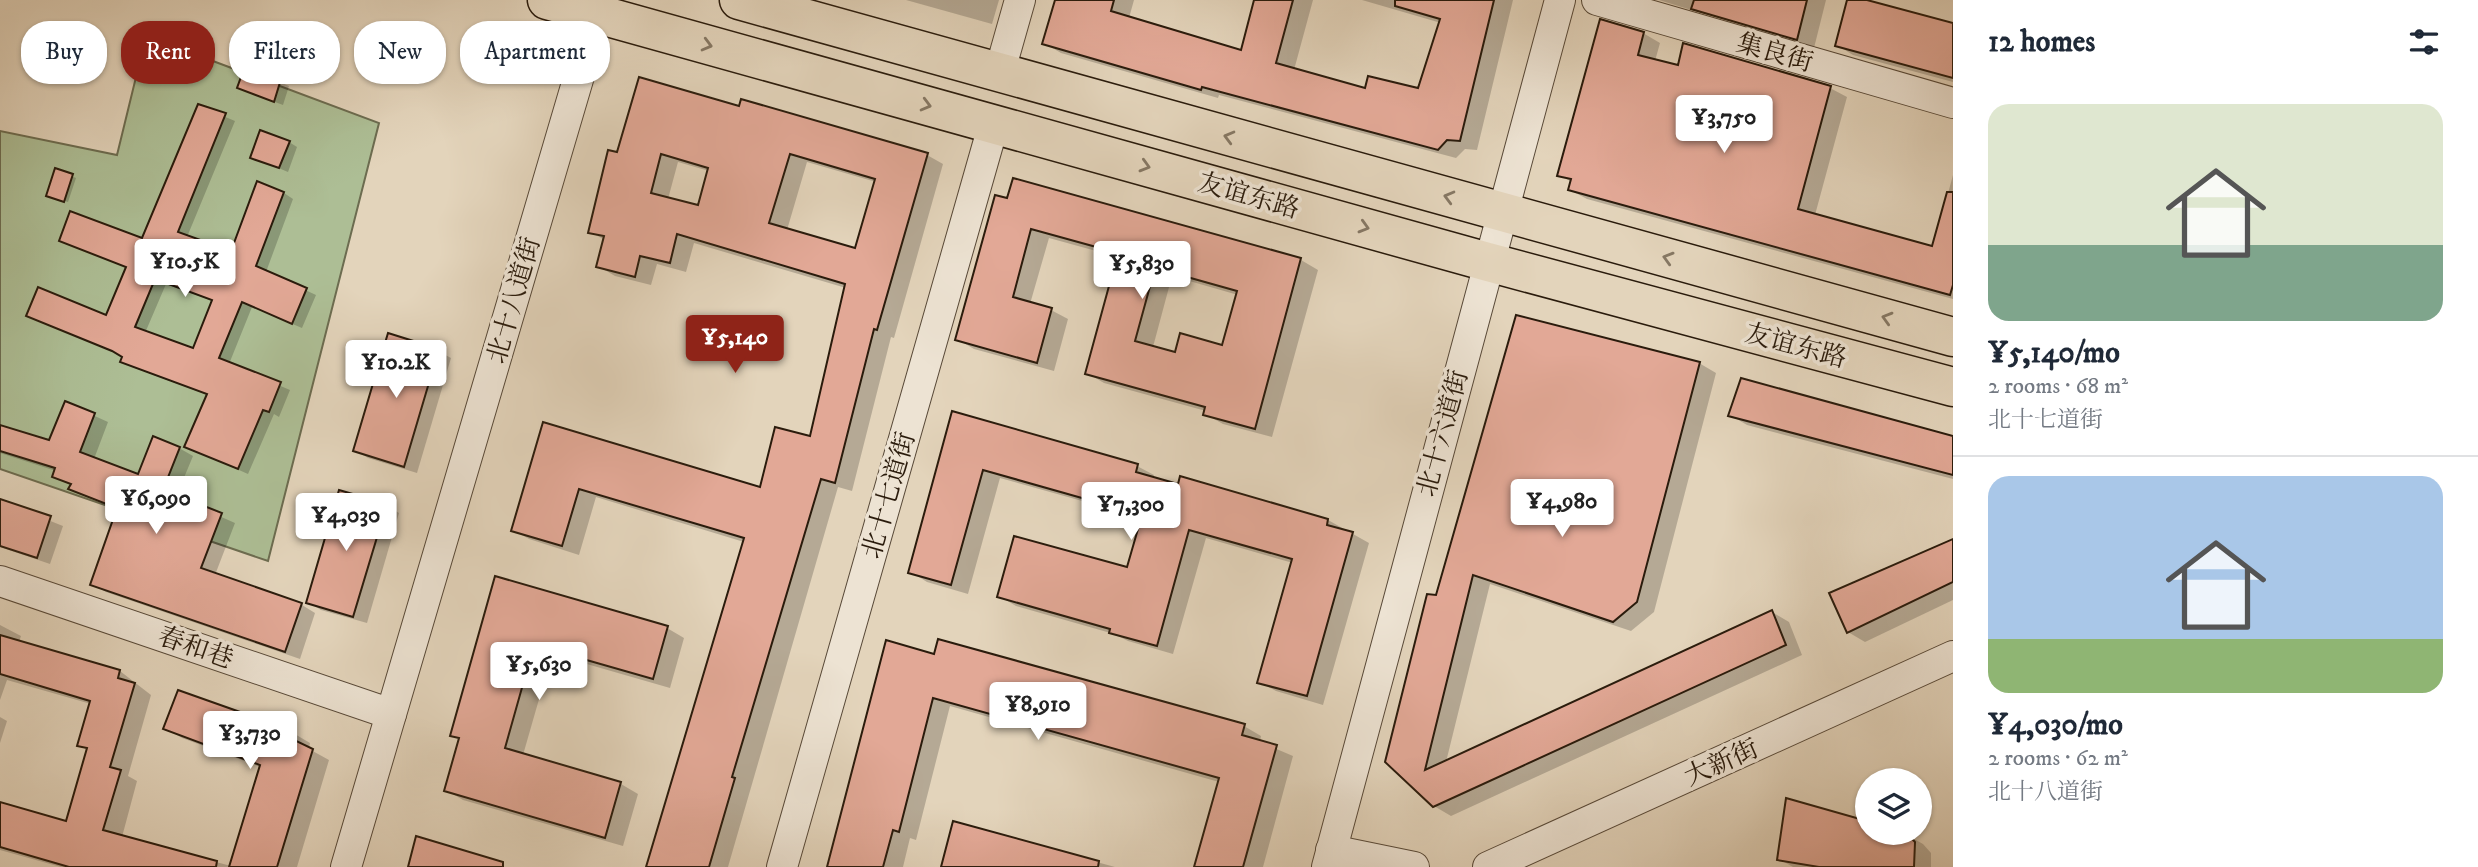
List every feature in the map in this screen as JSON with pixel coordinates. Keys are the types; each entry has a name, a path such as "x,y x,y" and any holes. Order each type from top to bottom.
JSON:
{"highway":[{"name":"友谊东路","path":"547,0 1488,262 1953,387"},
{"name":"友谊东路","path":"739,0 1953,337"}],"street":[{"path":"999,74 1020,0"},
{"name":"北十六道街","path":"1329,859 1501,211 1560,0"},
{"name":"集良街","path":"1597,0 1953,103"},
{"name":"北十八道街","path":"346,867 597,15"},
{"name":"北十七道街","path":"782,867 994,123"},
{"name":"春和巷","path":"0,581 391,713"},
{"name":"大新街","path":"1488,867 1953,656"},
{"path":"1329,859 1414,867"}],"green space":[{"path":"215,62 229,67 229,84 275,84 379,123 268,561 0,469 0,131 117,155 134,84 215,84"}],"building":[{"path":"1055,0 1114,0 1111,11 1241,50 1254,0 1293,0 1276,63 1365,88 1368,76 1418,88 1440,19 1395,6 1395,0 1494,0 1460,141 1447,140 1438,150 1202,87 1201,90 1042,44"},
{"path":"1694,0 1807,0 1797,40 1691,9"},
{"path":"1847,0 1867,0 1953,23 1953,78 1835,46"},
{"path":"1600,19 1644,32 1638,55 1678,65 1683,43 1831,86 1798,209 1932,246 1947,192 1953,192 1953,285 1950,295 1568,190 1571,179 1557,176"},
{"path":"639,77 739,106 741,99 928,153 877,330 874,329 835,483 821,479 732,777 735,778 709,867 646,867 744,538 579,489 562,546 511,531 543,422 760,487 775,427 810,436 845,284 677,234 670,263 640,256 635,277 596,267 604,236 588,233 608,150 617,152","holes":["661,154 708,168 698,205 651,193","790,154 875,179 855,248 769,223"]},
{"path":"238,84 279,84 274,102 237,88"},
{"path":"198,104 226,113 178,232 231,251 257,181 284,192 256,266 307,288 292,324 242,302 219,358 281,382 269,412 263,410 238,469 184,447 207,394 120,362 122,357 112,351 26,316 38,287 106,315 126,267 59,241 70,211 142,238","holes":["155,279 212,300 193,348 135,327"]},
{"path":"260,130 290,141 279,168 250,158"},
{"path":"55,168 73,174 64,202 46,196"},
{"path":"1013,178 1301,258 1255,429 1203,415 1205,407 1085,374 1118,253 1031,229 1013,297 1052,308 1037,363 955,340 995,195 1007,198","holes":["1155,268 1237,291 1222,345 1180,333 1175,352 1135,341"]},
{"path":"1516,315 1700,362 1637,602 1613,622 1473,575 1425,770 1772,610 1786,645 1433,807 1385,762 1427,594 1436,595"},
{"path":"388,333 439,349 404,467 353,451"},
{"path":"1741,378 1953,436 1953,475 1728,416"},
{"path":"65,401 95,413 80,452 138,474 153,436 180,447 163,490 222,513 201,568 302,603 285,652 90,585 117,508 68,489 71,484 52,477 55,468 0,451 0,425 49,440"},
{"path":"952,411 1138,464 1136,472 1178,484 1180,476 1328,519 1327,525 1353,532 1307,696 1257,683 1292,559 1189,530 1157,646 1109,633 1110,629 997,597 1014,536 1127,567 1142,515 983,470 951,585 908,573"},
{"path":"339,490 387,504 353,617 306,603"},
{"path":"0,499 51,516 37,558 0,546"},
{"path":"1953,539 1953,582 1847,633 1829,593"},
{"path":"495,576 668,626 653,679 534,645 505,748 621,782 605,838 444,791 459,738 450,736"},
{"path":"0,635 120,670 118,678 135,683 110,767 121,770 103,830 217,861 216,867 69,867 0,847 0,802 66,821 87,748 77,746 90,701 0,674"},
{"path":"938,639 1245,724 1242,735 1277,745 1243,867 1194,867 1219,778 933,698 899,832 893,830 883,867 827,867 886,640 934,654"},
{"path":"178,690 294,731 292,739 313,749 277,867 229,867 260,765 163,729"},
{"path":"1786,798 1855,818 1855,845 1915,845 1914,867 1819,867 1777,860"},
{"path":"953,821 1099,861 1098,867 941,867"},
{"path":"416,836 503,862 503,867 408,867"}]}
